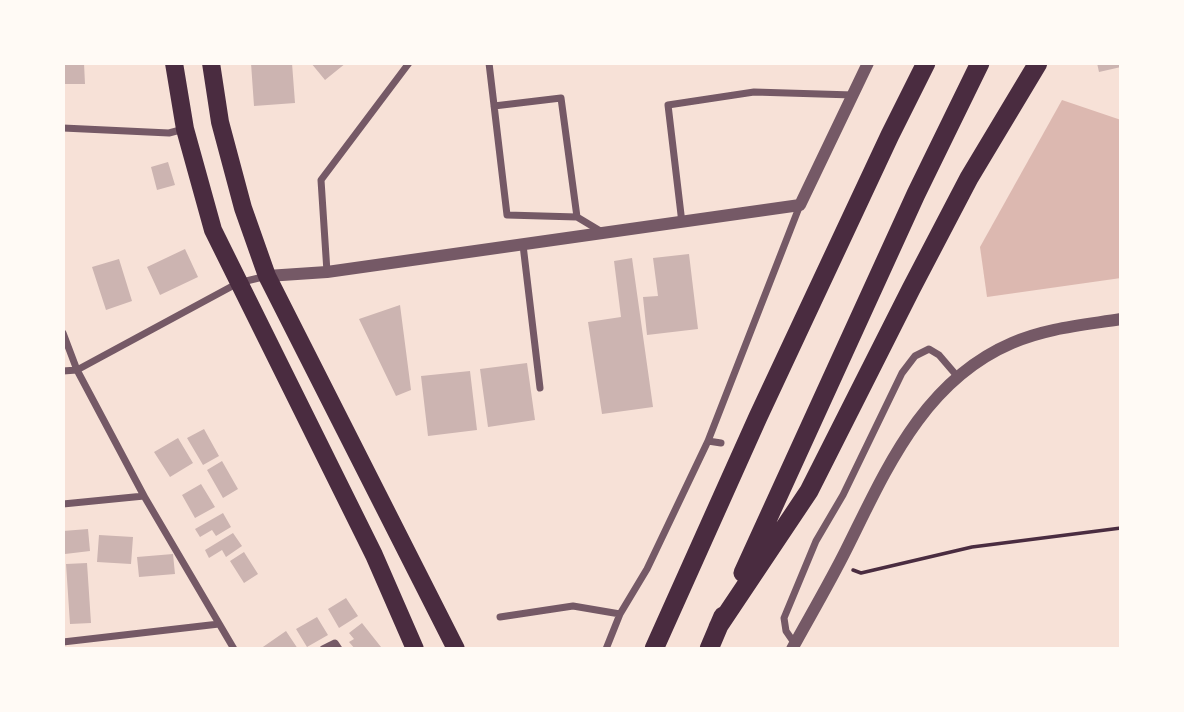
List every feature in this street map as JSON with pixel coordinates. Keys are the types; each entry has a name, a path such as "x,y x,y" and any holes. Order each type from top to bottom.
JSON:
{"highway":[{"path":"174,63 185,129 214,230 374,555 415,649"},
{"path":"211,63 220,122 243,208 267,276 456,649"},
{"path":"654,649 758,417 926,63"},
{"path":"709,649 916,194 980,63"},
{"path":"718,627 809,491 969,178 1038,63"}],"street":[{"path":"327,272 321,180 409,63"},
{"path":"489,63 507,215 577,217 605,234"},
{"path":"606,649 620,614 647,569 708,441 800,205 868,63"},
{"path":"682,223 668,105 754,92 853,95"},
{"path":"495,106 561,98 577,217"},
{"path":"63,128 169,133 185,129"},
{"path":"63,371 76,370 238,283 267,276 327,272 800,205"},
{"path":"523,245 540,388"},
{"path":"794,646 900,447 928,406 957,376 977,361 1012,343 1047,331 1121,320"},
{"path":"63,333 76,370 144,496 233,649"},
{"path":"794,646 786,631 784,618 816,541 843,495 902,373 915,356 929,349 939,355 957,376"},
{"path":"708,441 721,443"},
{"path":"63,503 144,496"},
{"path":"500,617 573,606 620,614"},
{"path":"63,642 219,624"},
{"path":"323,649 335,643 339,649"}],"path":[{"path":"838,565 861,573 972,547 1121,528"}],"shaded area":[{"path":"1062,100 1121,120 1121,278 987,297 980,247"}],"building":[{"path":"63,63 84,63 85,84 63,84"},
{"path":"251,63 292,63 295,103 254,106"},
{"path":"311,63 346,63 325,80"},
{"path":"1097,63 1121,63 1121,67 1099,72"},
{"path":"168,162 175,185 157,190 151,167"},
{"path":"185,249 198,277 160,295 147,267"},
{"path":"689,254 698,329 647,335 643,297 658,296 653,258"},
{"path":"632,258 653,407 602,414 588,322 621,317 614,261"},
{"path":"119,259 132,301 106,310 92,267"},
{"path":"400,305 411,390 396,396 359,319"},
{"path":"527,363 535,420 488,427 480,369"},
{"path":"470,371 477,430 428,436 421,376"},
{"path":"204,429 219,456 203,465 187,438"},
{"path":"178,438 193,463 170,477 154,452"},
{"path":"222,461 238,489 223,498 207,470"},
{"path":"201,484 215,507 195,518 182,495"},
{"path":"223,513 231,527 216,536 212,530 200,537 195,529"},
{"path":"88,529 90,551 65,554 63,531"},
{"path":"233,533 242,546 226,557 222,550 209,558 205,550"},
{"path":"99,535 133,537 131,564 97,562"},
{"path":"244,552 258,574 244,583 230,561"},
{"path":"173,554 175,574 139,577 137,557"},
{"path":"87,563 91,623 70,624 66,564"},
{"path":"346,598 358,616 339,628 328,609"},
{"path":"317,617 328,635 307,647 296,629"},
{"path":"362,623 381,647 355,649 349,642 354,639 349,633"},
{"path":"286,631 298,649 260,649"}]}
